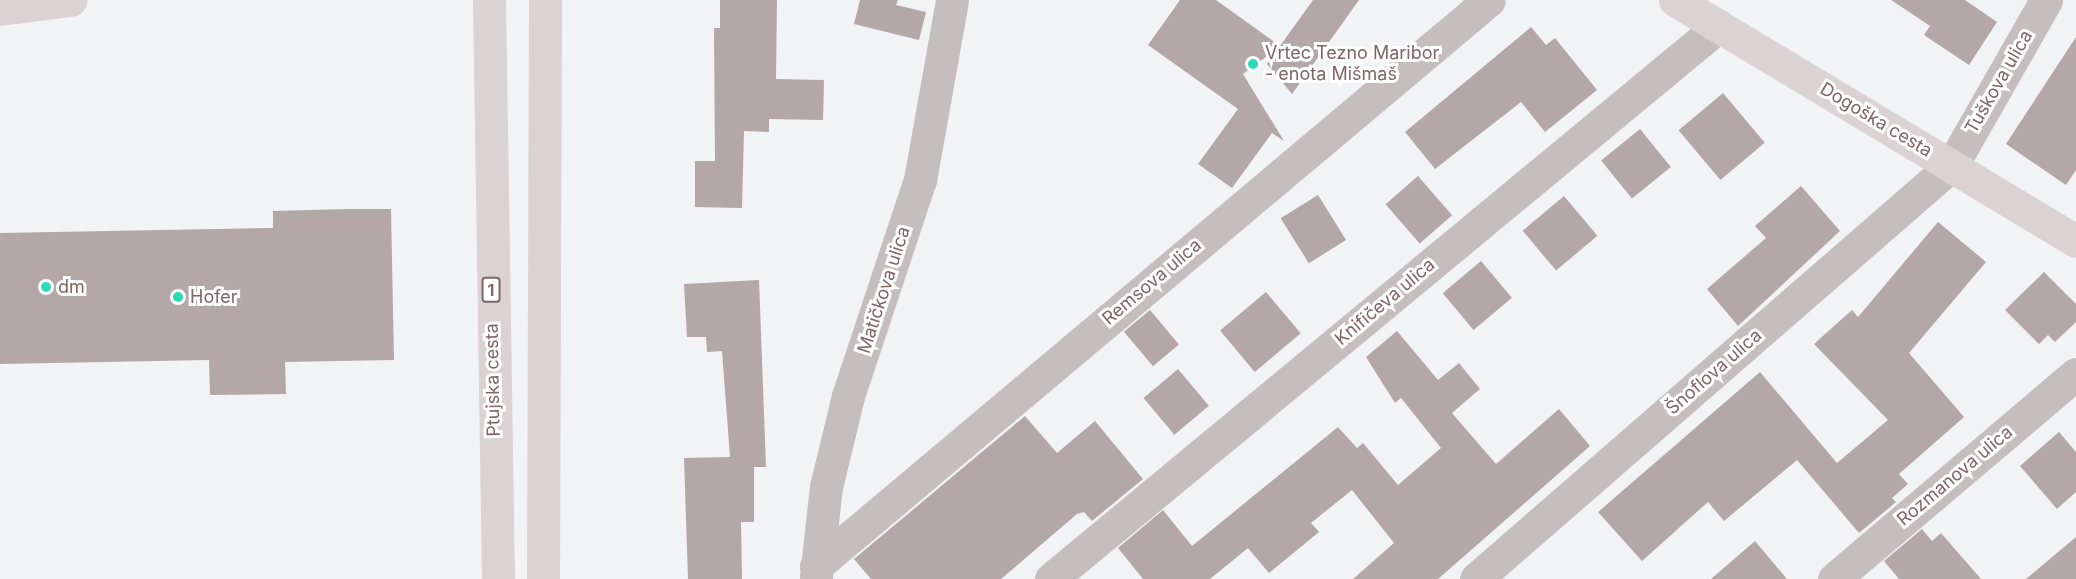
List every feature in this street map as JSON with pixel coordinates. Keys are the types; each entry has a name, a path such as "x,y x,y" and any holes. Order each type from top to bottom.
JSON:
{"main road":[{"path":"7,9 70,0"},
{"name":"Ptujska cesta","path":"489,0 498,579"},
{"path":"543,579 545,0"},
{"name":"Dogoška cesta","path":"1675,0 2076,241"}],"street":[{"name":"Matičkova ulica","path":"816,573 826,487 848,396 920,180 952,0"},
{"name":"Remsova ulica","path":"816,573 1489,0"},
{"name":"Tuškova ulica","path":"1952,165 2046,0"},
{"name":"Knifičeva ulica","path":"1051,579 1719,26"},
{"name":"Šnoflova ulica","path":"1476,579 1952,165"},
{"name":"Rozmanova ulica","path":"1834,579 2076,374"}],"building":[{"path":"720,0 777,0 776,79 824,80 823,120 769,119 769,132 744,131 742,208 695,207 695,161 715,161 714,28 720,28"},
{"path":"860,0 898,0 896,5 926,12 919,40 854,24"},
{"name":"Vrtec Tezno Maribor - enota Mišmaš","path":"1180,0 1216,0 1280,46 1313,0 1359,0 1292,94 1267,64 1278,48 1243,74 1284,141 1272,133 1232,188 1198,164 1238,109 1148,45"},
{"path":"1891,0 1965,0 1997,22 1969,65 1924,35 1930,26"},
{"path":"1531,27 1546,45 1555,38 1597,90 1545,132 1521,102 1435,169 1405,132"},
{"path":"2076,37 2076,170 2066,185 2006,144"},
{"path":"1723,93 1765,143 1720,180 1679,130"},
{"path":"1640,129 1671,167 1632,199 1601,160"},
{"path":"1418,176 1452,215 1420,243 1386,204"},
{"path":"1801,186 1840,231 1738,326 1707,289 1766,238 1755,226"},
{"path":"1318,195 1346,240 1309,263 1281,218"},
{"path":"1564,196 1597,236 1556,271 1523,231"},
{"path":"391,209 394,360 285,362 286,394 210,395 209,360 0,364 0,233 273,228 273,211"},
{"path":"1938,222 1986,262 1909,353 1964,417 1899,474 1908,484 1892,498 1896,502 1859,533 1797,460 1724,521 1708,502 1642,561 1598,512 1760,372 1837,463 1888,420 1814,344 1852,310 1858,317"},
{"path":"1481,261 1512,298 1474,330 1443,293"},
{"path":"2044,272 2076,304 2076,322 2055,342 2048,335 2039,344 2005,310"},
{"path":"759,280 766,467 754,467 754,522 741,522 742,579 688,579 684,458 730,457 722,351 707,352 706,337 687,337 684,284"},
{"path":"1266,292 1301,333 1255,372 1220,331"},
{"path":"1150,310 1179,344 1153,366 1124,332"},
{"path":"1397,331 1438,380 1459,363 1480,389 1452,413 1496,464 1559,409 1590,446 1438,579 1353,579 1394,543 1352,490 1311,523 1319,532 1269,573 1248,548 1210,579 1143,579 1118,548 1163,510 1192,546 1338,427 1357,448 1363,443 1398,485 1441,448 1401,398 1395,403 1366,357"},
{"path":"1178,369 1209,406 1174,435 1144,398"},
{"path":"1025,416 1057,453 1095,421 1143,479 1092,521 1084,512 1077,514 1001,579 871,579 854,559"},
{"path":"2059,432 2076,452 2076,492 2057,509 2020,466"},
{"path":"1922,529 1932,541 1941,533 1981,579 1899,579 1884,561"},
{"path":"2076,537 2076,579 2026,579"},
{"path":"1755,541 1787,579 1711,579"}],"place":[{"name":"Vrtec Tezno Maribor - enota Mišmaš","path":"1253,64"},
{"name":"dm","path":"46,287"},
{"name":"Hofer","path":"178,297"}]}
